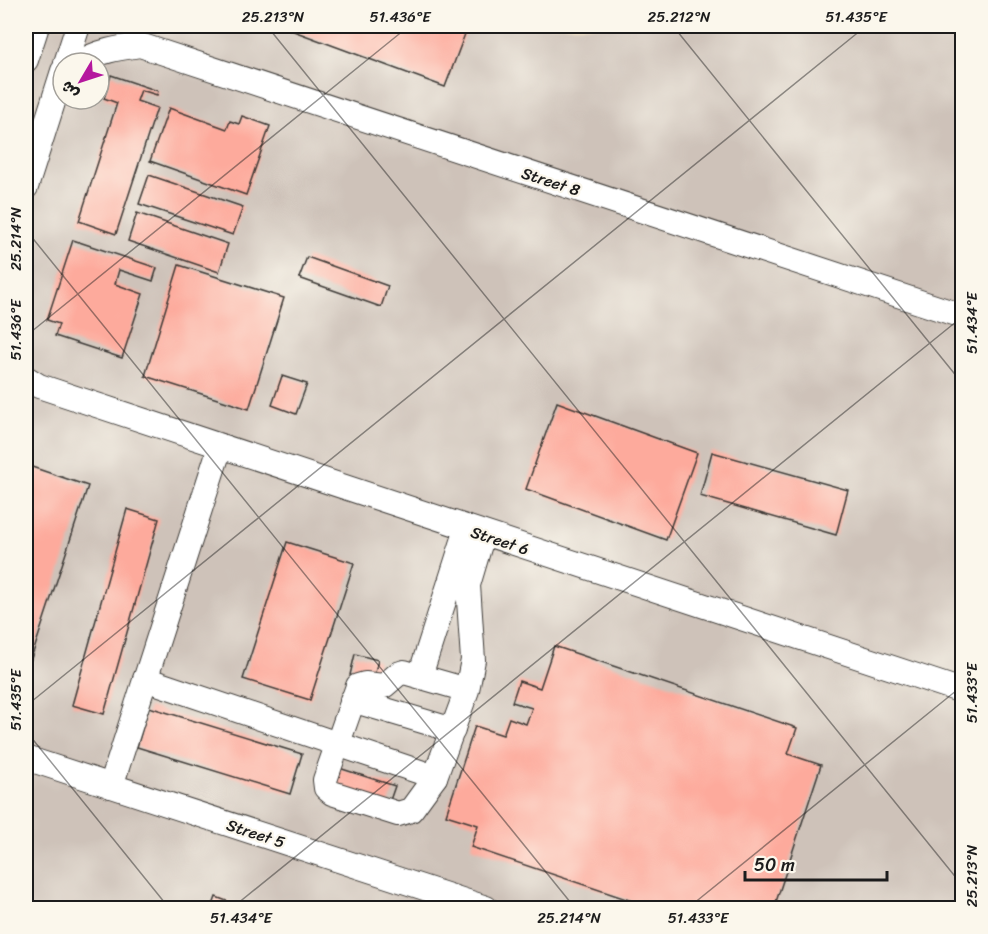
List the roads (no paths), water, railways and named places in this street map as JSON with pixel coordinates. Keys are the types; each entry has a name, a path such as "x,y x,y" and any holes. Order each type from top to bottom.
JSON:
{"street":[{"path":"26,60 33,26"},
{"path":"71,51 78,26"},
{"name":"Street 8","path":"122,26 140,45"},
{"name":"Street 8","path":"109,51 140,45 963,316"},
{"path":"26,187 52,111"},
{"name":"Street 6","path":"30,383 963,691"},
{"path":"111,786 220,447"},
{"path":"420,676 475,531"},
{"path":"467,690 401,672 384,686 361,684 356,689 337,743 325,780 326,788 332,793 398,814 411,810 435,777 467,690 474,653 468,585 475,531"},
{"path":"145,679 435,777"},
{"path":"352,700 453,730"},
{"name":"Street 5","path":"26,758 486,909"}]}
